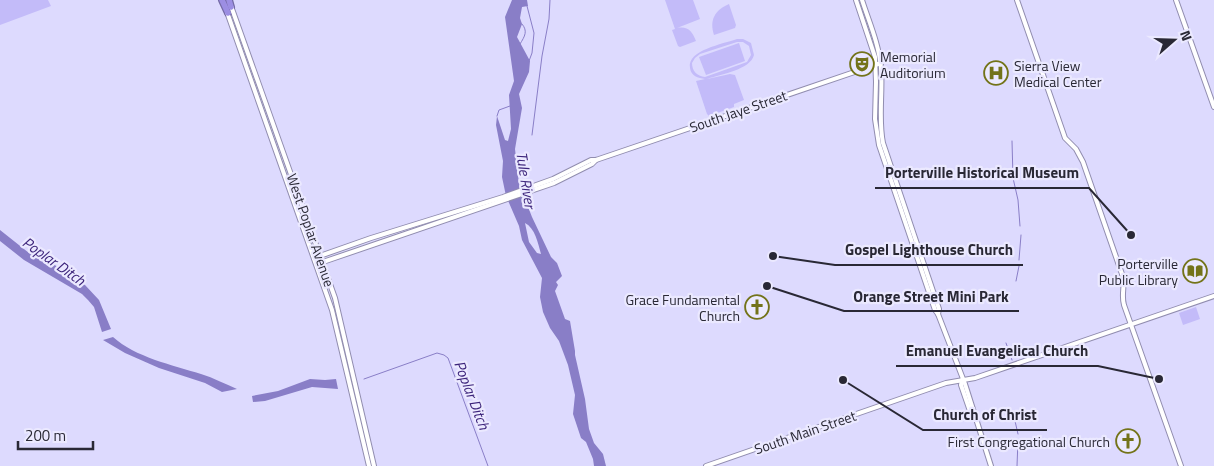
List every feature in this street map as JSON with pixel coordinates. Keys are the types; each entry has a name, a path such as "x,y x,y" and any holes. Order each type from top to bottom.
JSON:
{"highway":[{"path":"222,0 228,14"}],"main road":[{"path":"856,0 871,42 875,64 877,136 935,310 974,413 991,466"},
{"path":"862,0 881,63 880,118 882,138 939,309 938,314"},
{"path":"1017,0 1065,138 1080,156 1093,190 1123,277 1122,298 1130,325 1181,466"},
{"path":"1176,0 1214,107"},
{"name":"West Poplar Avenue","path":"230,2 323,262 342,322 374,466"},
{"name":"West Poplar Avenue","path":"228,14 314,258 338,332 369,466"},
{"path":"861,15 866,19 875,38"},
{"name":"South Jaye Street","path":"316,264 531,189 554,183 592,164 596,160 881,63"},
{"path":"894,190 900,200 902,200"},
{"name":"South Jaye Street","path":"314,258 503,199"},
{"name":"South Main Street","path":"706,466 946,383 975,378 1214,296"}],"shaded area":[{"path":"0,0 48,0 51,6 0,25"},
{"path":"512,0 527,0 528,6 522,7 520,18 522,24 517,37 530,61 529,72 519,94 522,108 515,149 519,184 532,217 562,276 556,282 558,285 555,291 565,319 570,321 589,429 594,443 603,454 606,466 594,466 586,442 581,438 573,414 575,395 568,365 559,341 550,328 543,312 540,297 542,278 522,240 519,226 506,196 502,177 503,161 496,125 497,116 505,140 508,141 511,129 509,95 514,81 505,17","holes":["525,223 536,236 541,254 537,253 529,242"]},
{"path":"665,0 693,0 700,19 677,28 689,30 696,41 678,46 672,30 675,29"},
{"path":"729,4 736,25 735,28 714,35 712,25 714,16 720,9"},
{"path":"737,39 743,39 751,43 754,55 751,60 741,68 707,79 730,74 735,75 744,100 734,104 734,107 709,116 696,81 705,79 693,75 690,68 691,62 700,52","holes":["737,42 743,42 749,46 751,55 747,62 705,77 694,71 692,63 700,54"]},
{"path":"739,43 745,61 706,75 699,57"},
{"path":"0,230 29,253 52,262 61,271 85,285 99,300 111,329 102,332 94,307 82,294 24,260 0,241"},
{"path":"1196,307 1200,319 1183,325 1179,313"},
{"path":"113,337 143,355 206,376 237,389 222,392 205,383 159,368 125,353 103,340"},
{"path":"310,379 336,379 338,389 312,387 265,401 253,402 252,396 278,391"}],"waterway":[{"path":"532,135 542,56 549,19 550,0"},
{"path":"527,6 534,33 532,53 529,61"},
{"path":"520,44 525,34 522,24"},
{"path":"497,116 499,110 510,106"},
{"path":"1012,141 1013,178 1018,200 1020,226"},
{"path":"1019,260 1021,235"},
{"path":"1016,281 1019,266"},
{"path":"1006,343 1012,360"},
{"name":"Poplar Ditch","path":"364,379 437,353 444,355 448,358 488,466"},
{"path":"1015,421 1018,434"},
{"path":"1017,466 1018,440"}],"place":[{"name":"Memorial Auditorium","path":"862,64"},
{"name":"Sierra View Medical Center","path":"996,73"},
{"name":"Porterville Historical Museum","path":"1131,235"},
{"name":"Gospel Lighthouse Church","path":"773,256"},
{"name":"Porterville Public Library","path":"1195,271"},
{"name":"Orange Street Mini Park","path":"767,286"},
{"name":"Grace Fundamental Church","path":"757,307"},
{"name":"Emanuel Evangelical Church","path":"1159,379"},
{"name":"Church of Christ","path":"843,380"},
{"name":"First Congregational Church","path":"1128,441"}],"water label":[{"name":"Tule River","path":"526,180"}]}
